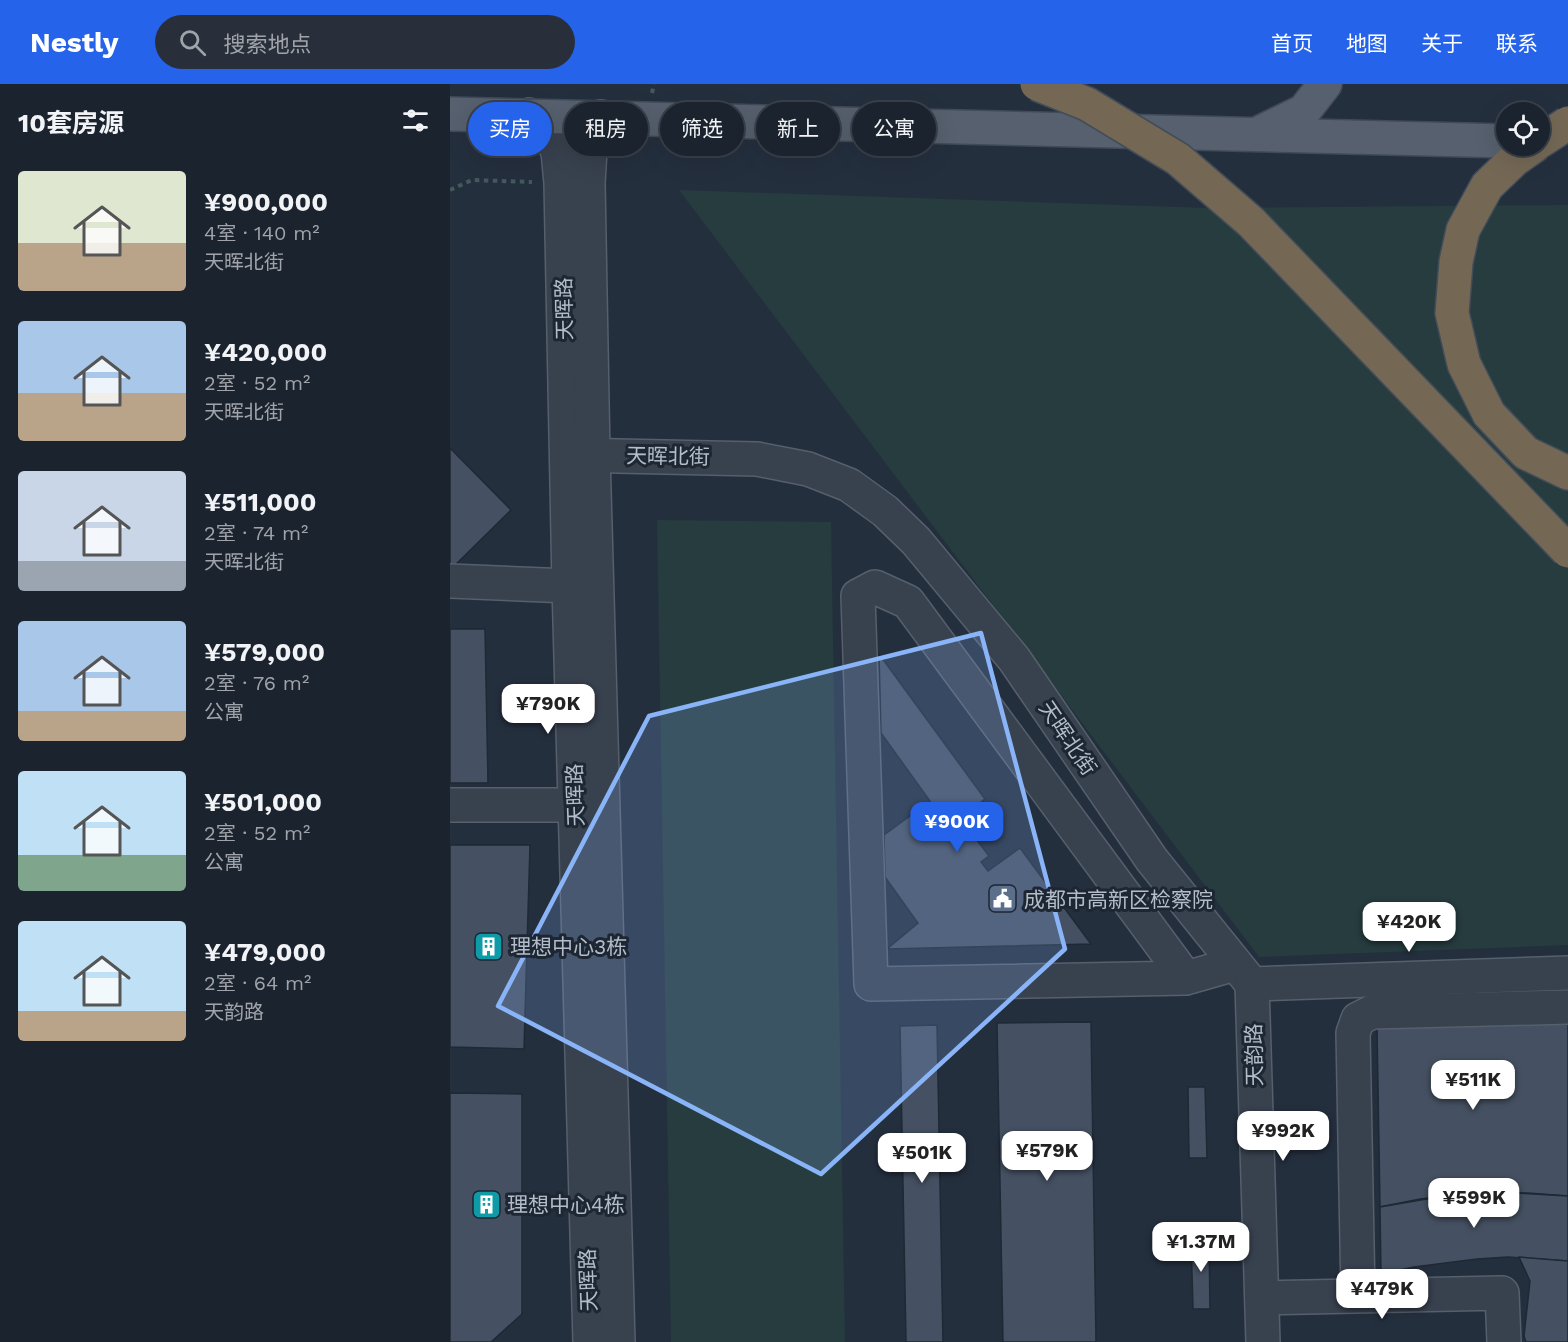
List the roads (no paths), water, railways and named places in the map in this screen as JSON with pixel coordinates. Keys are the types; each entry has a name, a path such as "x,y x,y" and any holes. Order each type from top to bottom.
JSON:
{"highway":[{"path":"1037,84 1087,104 1178,159 1251,222 1568,551"},
{"path":"1550,135 1568,123"},
{"path":"1520,156 1487,186 1463,230 1456,262 1452,313 1464,364 1489,414 1526,453 1568,473"}],"main road":[{"path":"1257,134 1304,111 1325,84"},
{"path":"450,114 468,114"},
{"path":"648,118 1496,141"},
{"path":"1550,142 1568,142"}],"street":[{"name":"天晖路","path":"552,140 558,152 562,195 580,455 618,1342"},
{"name":"天晖路","path":"590,156 580,455 569,586 590,1342"},
{"name":"天晖北街","path":"580,455 757,459 808,470 849,485 885,511 916,541 1014,659 1152,860 1244,974"},
{"path":"450,581 569,586"},
{"path":"1186,978 908,602 875,587 858,596 871,984 1186,978 1244,974 1568,973"},
{"path":"450,805 576,805"},
{"name":"天韵路","path":"1244,974 1263,1342"},
{"path":"1358,1295 1353,1033 1358,1019 1372,1012 1568,1007"},
{"path":"1262,1298 1502,1293 1504,1342"}],"place":[{"name":"成都市高新区检察院","path":"1003,899"},
{"name":"理想中心3栋","path":"489,946"},
{"name":"理想中心4栋","path":"486,1204"}]}
